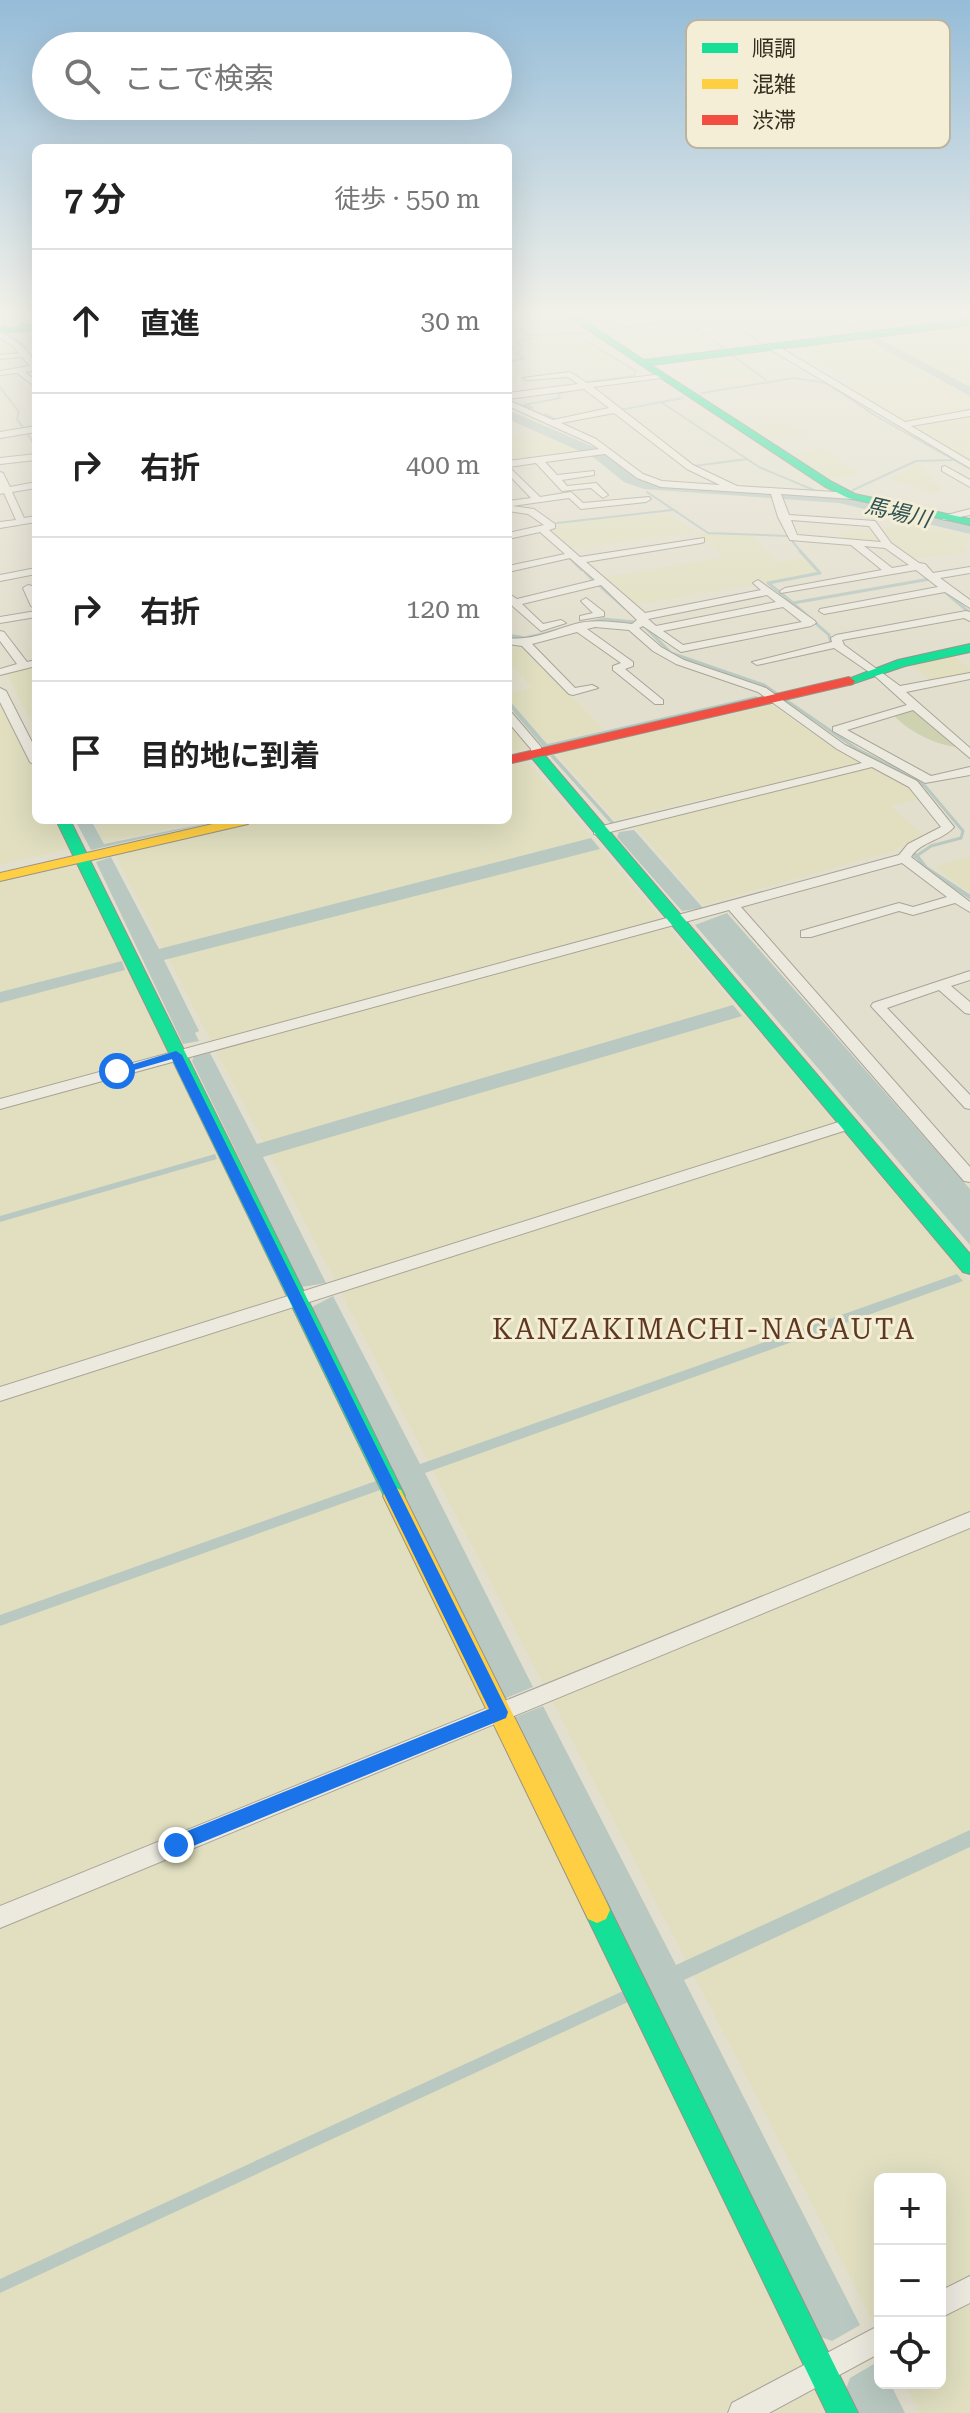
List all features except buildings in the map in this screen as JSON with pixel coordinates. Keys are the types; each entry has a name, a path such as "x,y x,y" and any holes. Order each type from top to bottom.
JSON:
{"main road":[{"path":"742,429 852,496 970,522"},
{"path":"512,759 783,698 879,674 902,663 970,648"},
{"path":"536,754 970,1267"},
{"path":"65,824 843,2413"},
{"path":"0,877 230,824"}],"street":[{"path":"567,429 607,451 649,481 775,495 852,496"},
{"path":"570,430 577,429"},
{"path":"639,429 690,467 735,489"},
{"path":"910,429 970,465"},
{"path":"0,435 32,430"},
{"path":"512,465 607,451"},
{"path":"0,461 31,460"},
{"path":"538,460 565,489 593,485 610,504"},
{"path":"945,469 965,477 970,484"},
{"path":"512,471 538,500"},
{"path":"555,478 591,473"},
{"path":"0,475 4,494 21,521"},
{"path":"4,494 32,486"},
{"path":"512,505 571,495 581,506 646,499"},
{"path":"775,495 793,538 888,545"},
{"path":"512,507 531,511 552,526 512,535"},
{"path":"0,511 15,509"},
{"path":"944,517 970,512"},
{"path":"783,517 872,523 888,545 970,605"},
{"path":"0,525 32,520"},
{"path":"0,1104 904,858 915,843 940,835 948,827 913,784 871,764 814,729 783,698 672,652 544,530"},
{"path":"512,568 701,540"},
{"path":"853,542 890,572"},
{"path":"639,623 656,629 918,567"},
{"path":"934,576 970,570"},
{"path":"0,578 32,572"},
{"path":"512,599 601,582"},
{"path":"672,652 811,623 785,597 758,583"},
{"path":"28,588 32,597"},
{"path":"841,620 947,590 970,590"},
{"path":"512,600 541,628 580,623 639,623 770,591"},
{"path":"514,644 600,614 586,601"},
{"path":"841,620 966,614 970,618"},
{"path":"0,620 32,615"},
{"path":"841,620 836,638 838,644 879,674 970,754"},
{"path":"580,623 629,664 617,668 659,702"},
{"path":"656,629 672,652"},
{"path":"0,634 17,656 0,672"},
{"path":"514,644 573,692 592,688"},
{"path":"757,662 838,644"},
{"path":"898,690 970,676"},
{"path":"953,679 970,692"},
{"path":"0,691 32,754"},
{"path":"915,706 837,729 929,780 970,771"},
{"path":"512,720 537,749 536,754"},
{"path":"598,831 871,764"},
{"path":"904,858 970,908"},
{"path":"806,934 899,907 913,911 958,898"},
{"path":"732,905 970,1177"},
{"path":"970,975 878,1006 970,1104"},
{"path":"942,985 970,1010"},
{"path":"0,1394 848,1124"},
{"path":"0,1917 970,1520"},
{"path":"946,2302 970,2289"},
{"path":"742,2413 874,2341"}],"shaded area":[{"path":"542,429 586,452 515,462 512,459 512,436"},
{"path":"755,429 801,429 810,435 771,440"},
{"path":"913,429 970,429 970,463"},
{"path":"825,448 859,474 830,479 791,453"},
{"path":"919,463 943,491 929,494 889,478"},
{"path":"669,514 695,532 568,549 546,529 580,520"},
{"path":"913,525 970,535 970,541 962,542 968,552 906,559 882,543 846,540 839,532"},
{"path":"695,532 751,535 776,562 808,558 821,574 631,605 601,578 725,557"},
{"path":"522,646 605,730 512,751 512,692 532,688 512,666 512,650"},
{"path":"952,656 970,668 970,673 933,682 912,665"},
{"path":"32,665 32,722 6,673"},
{"path":"756,696 759,698 544,748 512,710 512,704 547,744"},
{"path":"0,700 32,767 32,824 59,824 71,848 0,865"},
{"path":"772,705 837,750 906,785 918,799 891,806 924,836 894,851 703,905 634,825 712,805 706,798 615,820 556,754"},
{"path":"554,755 614,822 857,764 612,825 550,756"},
{"path":"528,762 970,1282 970,2413 920,2413 907,2389 946,2389 946,2173 874,2173 874,2324 115,855 252,824 512,824 512,765"},
{"path":"77,824 93,824 104,844 205,824 91,850"},
{"path":"95,824 189,824 104,843"},
{"path":"634,830 703,908 682,911 617,837 619,832"},
{"path":"591,838 600,849 164,960 199,1031 195,1033 199,1041 183,1044 96,862 111,857 159,949"},
{"path":"970,856 970,893 935,867"},
{"path":"77,864 832,2413 0,2413 0,881"},
{"path":"727,913 970,1189 970,1245 695,925"},
{"path":"122,961 125,970 0,1003 0,992"},
{"path":"733,1005 742,1016 263,1157 326,1283 302,1287 192,1061 194,1057 210,1053 257,1144"},
{"path":"215,1154 217,1159 0,1222 0,1216"},
{"path":"957,1274 963,1281 425,1473 533,1687 504,1699 312,1307 333,1296 420,1464"},
{"path":"376,1481 380,1490 0,1626 0,1615"},
{"path":"543,1706 676,1965 970,1830 970,1847 684,1980 860,2325 832,2341 821,2337 513,1718"},
{"path":"623,1991 628,2002 0,2293 0,2279"},
{"path":"874,2364 874,2389 893,2389 905,2413 858,2413 846,2389 850,2378"}],"green space":[{"path":"914,708 959,747 923,736 893,714"}],"waterway":[{"name":"馬場川","path":"541,429 598,454 629,479 649,486 839,498 970,529"},
{"path":"701,429 747,459"},
{"path":"898,429 970,469"},
{"path":"27,433 32,441"},
{"path":"673,450 695,466 747,459"},
{"path":"747,459 816,491"},
{"path":"853,490 916,461 952,460"},
{"path":"647,492 708,533 788,536 787,533"},
{"path":"557,523 672,510"},
{"path":"792,541 802,553"},
{"path":"793,603 768,583 820,573 800,551"},
{"path":"570,558 582,570"},
{"path":"585,572 594,581"},
{"path":"793,603 930,579"},
{"path":"600,586 625,608"},
{"path":"944,591 970,613"},
{"path":"793,603 829,635 831,642"},
{"path":"512,636 525,638 604,619 634,622 645,627 671,653 764,685 857,749 925,786 963,831 961,838 931,846 917,856"},
{"path":"917,856 926,868 970,897"}],"traffic: fast":[{"path":"743,429 828,484 852,496 970,522"},
{"path":"849,681 902,663 970,648"},
{"path":"536,754 970,1267"},
{"path":"65,824 394,1496"},
{"path":"597,1910 843,2413"}],"traffic: slow":[{"path":"0,877 231,824"},
{"path":"394,1496 597,1910"}],"traffic: jam":[{"path":"512,759 849,681"}],"district":[{"name":"KANZAKIMACHI-NAGAUTA","path":"704,1329"}],"route":[{"path":"117,1071 176,1055 500,1712 176,1845"}]}
